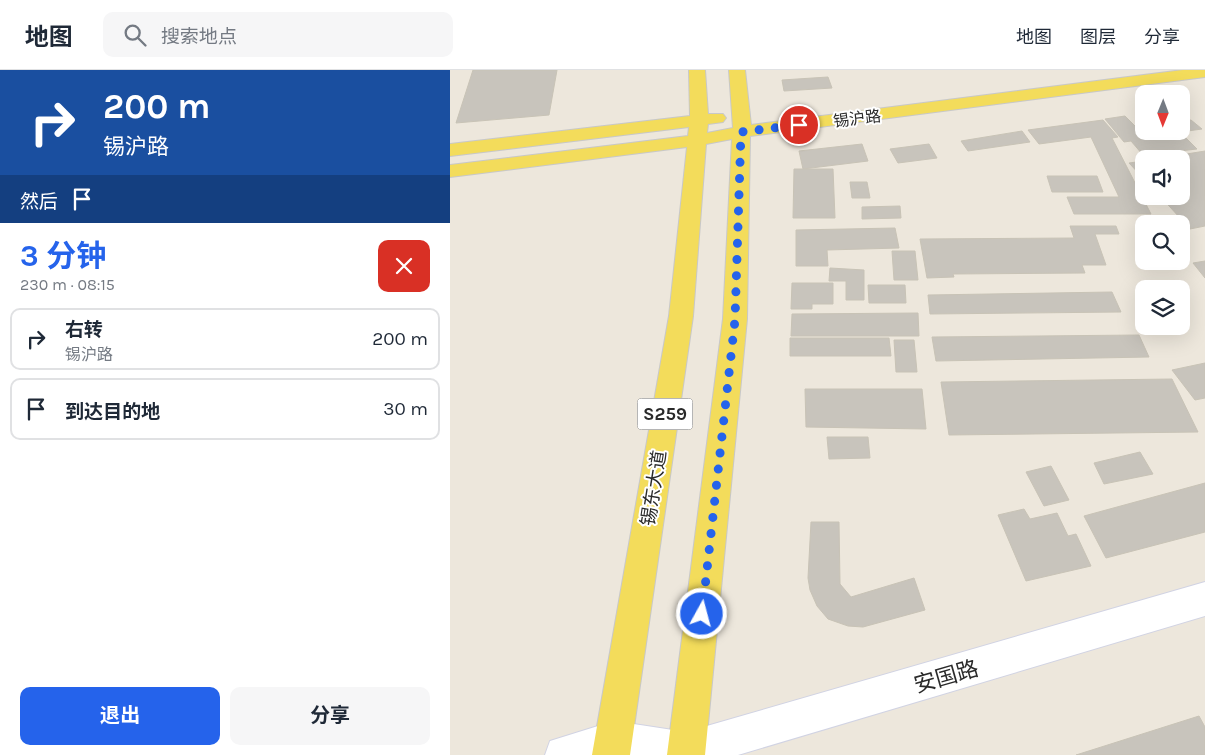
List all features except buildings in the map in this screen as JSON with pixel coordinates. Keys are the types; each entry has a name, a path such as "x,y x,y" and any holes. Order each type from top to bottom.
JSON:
{"main road":[{"name":"锡东大道","path":"612,748 680,316 698,130 697,70"},
{"path":"684,754 735,320 742,124 737,70"},
{"name":"锡沪路","path":"450,170 698,130 1108,70"},
{"name":"锡沪路","path":"742,124 1205,72"},
{"name":"锡沪路","path":"450,150 698,130"}],"street":[{"name":"安国路","path":"564,755 612,748 684,754 1205,599"}],"route":[{"path":"702,614 735,320 741,132 799,125"}]}
